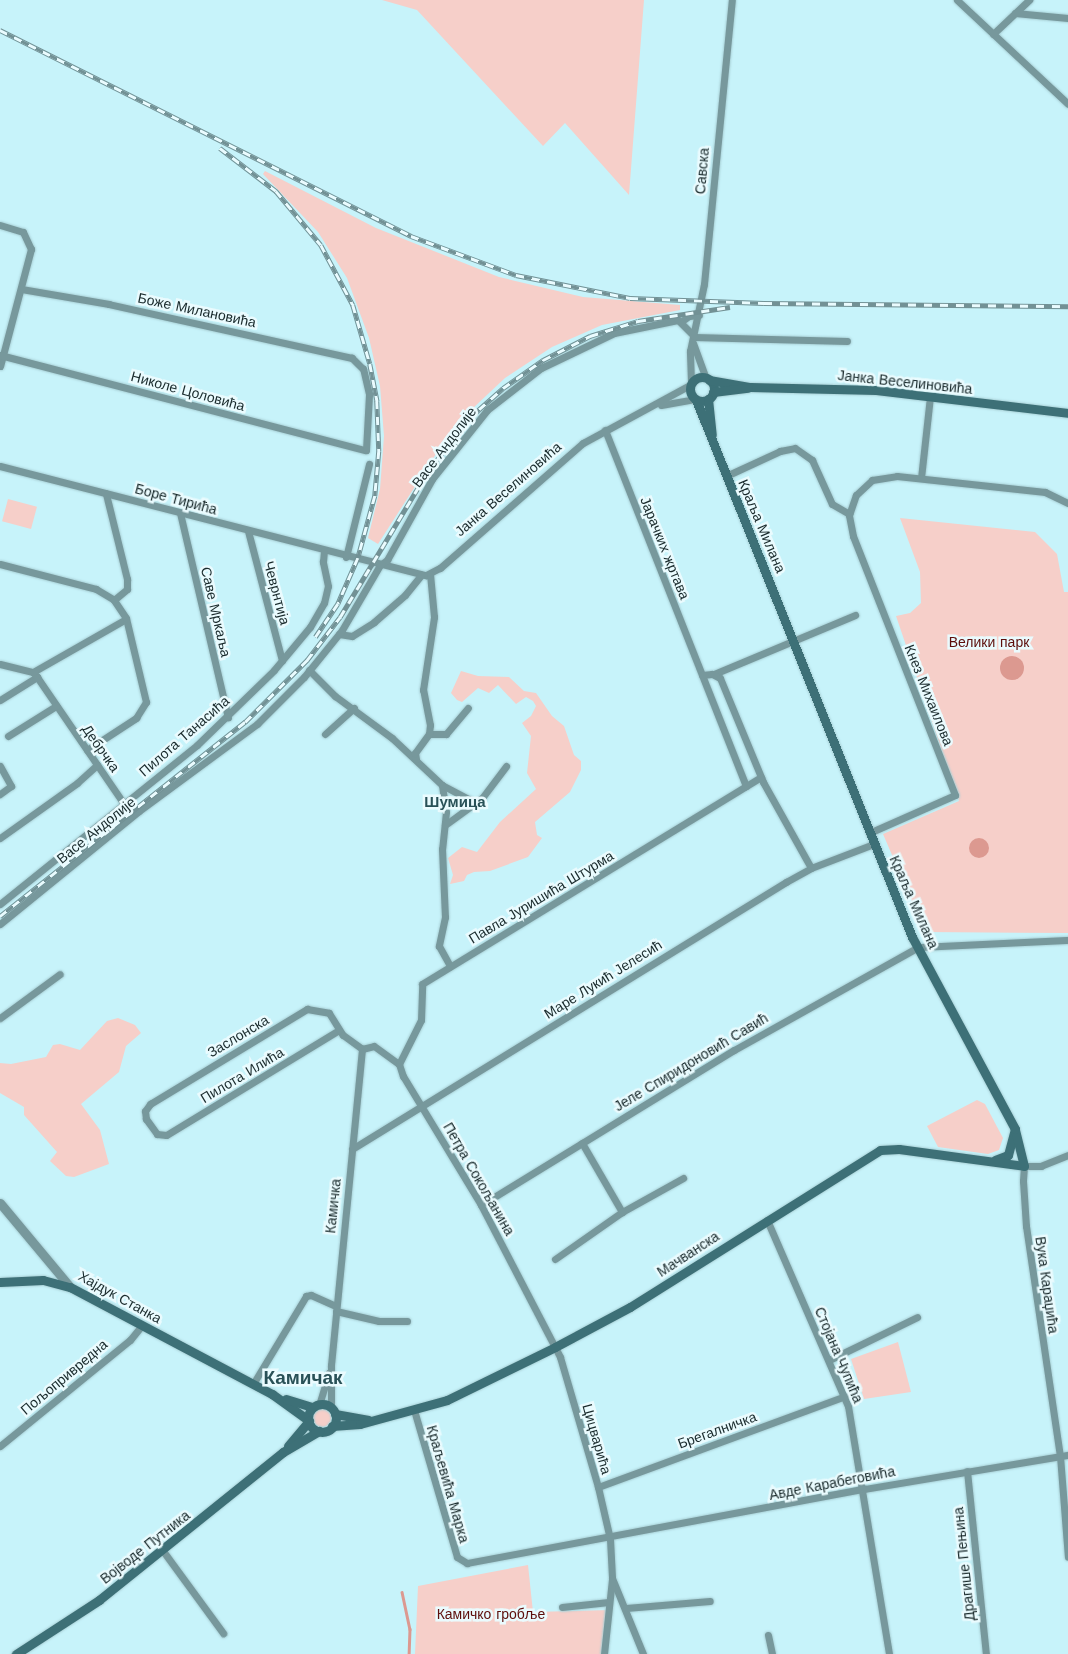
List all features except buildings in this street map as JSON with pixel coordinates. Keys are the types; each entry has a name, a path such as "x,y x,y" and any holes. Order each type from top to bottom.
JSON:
{"main road":[{"path":"691,384 698,377 708,379"},
{"name":"Јанка Веселиновића","path":"708,379 750,387 876,390 1068,413"},
{"name":"Краља Милана","path":"708,379 715,450"},
{"name":"Краља Милана","path":"691,384 715,450 795,641 869,833 918,947 1015,1129 1024,1166"},
{"path":"695,399 750,387"},
{"path":"996,1160 1008,1155 1015,1129"},
{"name":"Мачванска","path":"332,1426 414,1410 453,1398 554,1347 637,1302 880,1150 899,1149 996,1160 1024,1166"},
{"path":"0,1282 43,1280 70,1287"},
{"name":"Хајдук Станка","path":"70,1287 272,1394 308,1420"},
{"name":"Хајдук Станка","path":"272,1394 316,1406"},
{"path":"316,1406 333,1411 332,1426 319,1431 308,1420 316,1406"},
{"name":"Мачванска","path":"333,1411 368,1420"},
{"name":"Војводе Путника","path":"283,1452 308,1420"},
{"name":"Војводе Путника","path":"16,1654 99,1600 163,1551 283,1452 319,1431"}],"street":[{"name":"Савска","path":"691,384 694,339 732,0"},
{"path":"958,0 1068,104"},
{"path":"1016,0 1026,3"},
{"path":"993,34 1026,3"},
{"path":"1015,13 1068,18"},
{"path":"0,225 19,230 30,242 21,289 1,356 0,366"},
{"name":"Боже Милановића","path":"21,289 129,308 352,358 363,369 369,394 366,450"},
{"name":"Васе Андолије","path":"0,924 139,811 256,724 309,670 339,634 380,565 387,560 432,479 473,424 505,395 541,368 588,344 639,326 682,321 689,316 698,315"},
{"path":"682,321 694,339 708,379"},
{"path":"694,339 847,342"},
{"name":"Николе Цоловића","path":"1,356 366,450"},
{"name":"Јанка Веселиновића","path":"430,574 565,457 605,430 691,384"},
{"path":"922,478 930,397"},
{"name":"Јанка Веселиновића","path":"653,406 695,399"},
{"name":"Јарачких жртава","path":"605,430 746,786"},
{"path":"726,476 780,451 795,448 812,460 832,504 849,514 856,495 872,480 890,476 1045,492 1068,503"},
{"path":"346,557 370,464"},
{"name":"Боре Тирића","path":"0,466 380,565"},
{"path":"106,494 127,579 127,589 114,600"},
{"name":"Саве Мркаља","path":"180,513 228,717"},
{"name":"Кнез Михаилова","path":"849,514 853,536 955,795 869,833"},
{"name":"Чеврнтија","path":"248,531 282,661"},
{"name":"Пилота Танасића","path":"0,904 228,717 282,661 310,627 324,603 328,586 323,562 324,551"},
{"path":"0,564 96,589 114,600 126,619 145,708 136,718 87,750"},
{"path":"380,565 421,575 430,574 434,617 423,690 429,734 415,753 416,759"},
{"path":"339,634 352,636 374,622 405,595 421,575"},
{"path":"702,675 714,674 855,615"},
{"path":"0,700 35,675 126,619"},
{"path":"0,664 35,675"},
{"path":"309,670 416,759 442,785 474,802"},
{"path":"714,674 722,683 760,777 811,868"},
{"name":"Дебрчка","path":"35,675 124,804"},
{"path":"8,736 56,706"},
{"path":"325,734 354,708"},
{"path":"429,734 446,734 468,708"},
{"path":"0,838 77,784 97,765"},
{"path":"0,766 11,786 0,794"},
{"path":"446,824 482,798 506,766"},
{"path":"746,786 760,777"},
{"path":"442,785 446,824 442,849 445,918 439,946 450,966"},
{"name":"Павла Јуришића Штурма","path":"399,1064 421,1020 420,996 422,984 746,786"},
{"name":"Маре Лукић Јелесић","path":"352,1149 811,868 874,844"},
{"path":"918,947 1068,940"},
{"name":"Јеле Спиридоновић Савић","path":"481,1204 745,1043 918,947"},
{"path":"0,1018 60,974"},
{"name":"Заслонска","path":"157,1134 145,1114 150,1104 307,1009 323,1010 334,1019 339,1030 362,1049"},
{"name":"Пилота Илића","path":"157,1134 166,1136 339,1030"},
{"name":"Петра Сокољанина","path":"362,1049 374,1046 399,1064 481,1204 554,1347"},
{"name":"Камичка","path":"333,1411 331,1365 362,1049"},
{"path":"582,1143 622,1212"},
{"path":"1024,1166 1041,1166 1068,1155"},
{"name":"Вука Караџића","path":"1024,1166 1026,1226 1060,1456 1068,1556"},
{"path":"554,1259 622,1212 683,1178"},
{"name":"Хајдук Станка","path":"0,1203 70,1287"},
{"name":"Стојана Чупића","path":"767,1220 845,1396 864,1489 889,1654"},
{"path":"253,1384 306,1296 311,1295 336,1308 379,1321 407,1321"},
{"path":"829,1360 917,1318"},
{"name":"Пољопривредна","path":"0,1446 130,1340 142,1325"},
{"name":"Цицварића","path":"554,1347 598,1487 610,1539 612,1578"},
{"name":"Камичка","path":"316,1406 331,1365"},
{"name":"Брегалничка","path":"598,1487 845,1396"},
{"name":"Краљевића Марка","path":"414,1410 456,1557 461,1561 610,1539"},
{"name":"Авде Карабеговића","path":"610,1539 864,1489 1068,1455"},
{"name":"Драгише Пењина","path":"967,1471 986,1654"},
{"path":"163,1551 223,1633"},
{"path":"604,1654 612,1578"},
{"path":"612,1578 626,1608 643,1654"},
{"path":"626,1608 710,1600"},
{"path":"562,1607 609,1602"},
{"path":"768,1635 772,1654"}],"green space":[{"path":"382,0 644,0 629,195 565,123 543,146 417,10"},
{"path":"265,171 376,228 499,277 583,297 680,305 680,310 602,325 552,347 505,378 454,426 378,544 368,538 380,489 384,436 380,386 369,338 347,278 318,232 263,174"},
{"path":"8,499 37,507 31,529 2,521"},
{"name":"Велики парк","path":"900,518 1035,532 1057,554 1064,592 1068,592 1068,933 925,932 883,834 959,801 896,616 910,613 921,603 920,572"},
{"path":"461,671 478,676 509,677 524,691 536,693 552,716 564,726 574,755 581,761 581,770 570,792 535,822 537,835 542,838 528,857 490,871 474,872 467,875 464,881 450,884 453,875 448,858 462,847 477,852 500,822 536,789 527,773 531,736 522,723 531,716 536,706 533,701 526,697 516,704 498,685 489,693 478,688 462,702 457,700 451,693"},
{"path":"118,1018 135,1025 141,1033 126,1046 119,1072 81,1104 100,1130 109,1164 74,1177 66,1176 50,1161 57,1152 24,1115 24,1107 0,1093 0,1063 11,1064 46,1057 53,1045 60,1044 80,1050 107,1021"},
{"path":"977,1100 985,1104 1003,1138 999,1150 988,1154 938,1147 927,1126"},
{"path":"898,1342 911,1392 864,1399 851,1359"},
{"path":"322,1409 328,1412 331,1418 328,1424 322,1427 316,1424 313,1418 316,1412"},
{"name":"Камичко гробље","path":"528,1565 533,1612 611,1610 604,1654 415,1654 418,1586"}],"shaded area":[{"path":"1012,656 1021,659 1024,668 1021,677 1012,680 1003,677 1000,668 1003,659"},
{"path":"979,838 986,841 989,848 986,855 979,858 972,855 969,848 972,841"}],"waterway":[{"name":"Камичак","path":"402,1592 410,1629 409,1654"}],"railway":[{"path":"0,30 411,236 516,275 630,298 764,303 1068,306"},
{"path":"220,148 276,191 321,245 353,305 370,364 377,401 379,451 375,496 358,558 338,604 316,637"},
{"path":"0,916 245,722 307,660 340,617 427,473 467,420 503,388 543,360 590,336 638,321 730,307"}],"district":[{"name":"Шумица","path":"455,803"},
{"name":"Камичак","path":"303,1378"}]}
